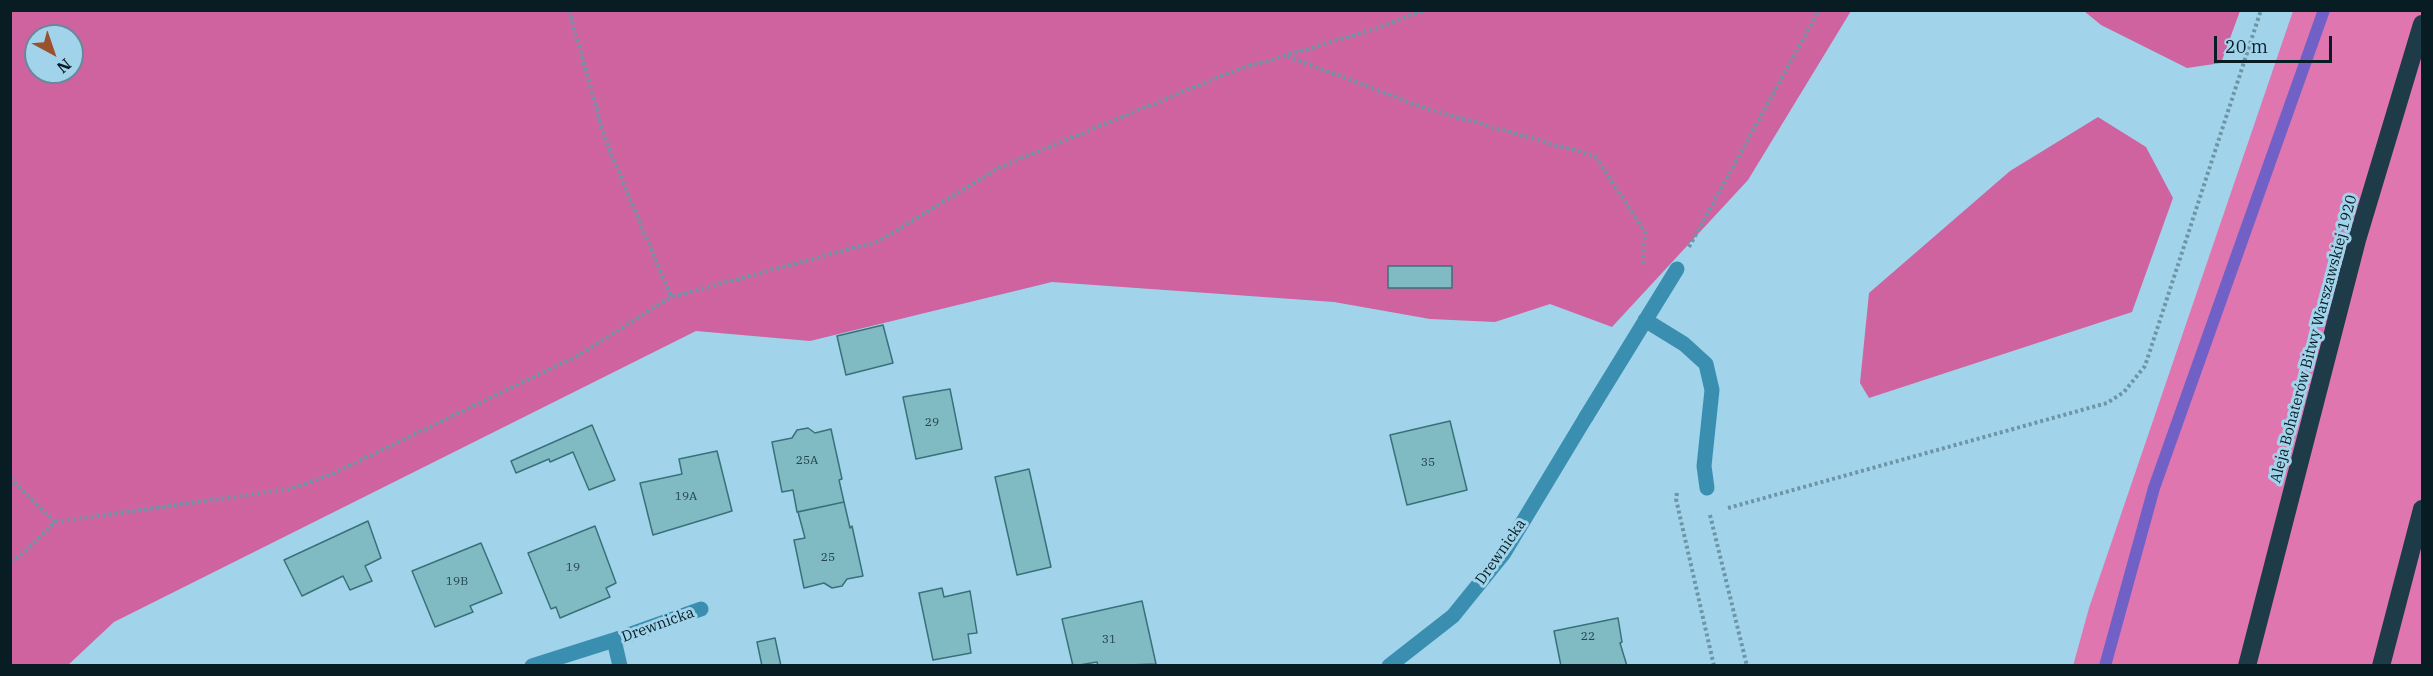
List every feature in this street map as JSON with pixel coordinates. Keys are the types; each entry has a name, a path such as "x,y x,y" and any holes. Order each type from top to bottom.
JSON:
{"highway":[{"name":"Aleja Bohaterów Bitwy Warszawskiej 1920","path":"2247,666 2357,240 2422,24"},
{"path":"2381,666 2422,509"}],"street":[{"name":"Drewnicka","path":"1389,666 1453,616 1504,553 1677,269"},
{"path":"1645,320 1684,344 1706,364 1712,390 1704,466 1707,488"},
{"name":"Drewnicka","path":"532,666 701,609"},
{"name":"Drewnicka","path":"614,640 620,666"}],"path":[{"path":"569,10 605,139 671,297"},
{"path":"10,561 21,555 55,522 289,489 332,474 577,356 671,297 879,241 1000,167 1236,70 1378,28 1425,10"},
{"path":"1677,269 1819,10"},
{"path":"1721,510 2107,403 2124,392 2145,366 2261,10"},
{"path":"1286,56 1425,108 1595,156 1645,232 1642,283 1645,320"},
{"path":"1704,466 1679,483 1676,498 1714,666"},
{"path":"10,478 55,522"},
{"path":"1710,513 1747,666"}],"shaded area":[{"path":"10,11 1851,11 1748,180 1612,327 1550,304 1495,322 1430,319 1334,302 1052,282 810,341 696,331 114,622 67,666 11,665"},
{"path":"2084,11 2240,11 2221,63 2187,68 2101,25"},
{"path":"2293,11 2422,11 2422,665 2073,666 2089,608"},
{"path":"2098,117 2146,147 2173,198 2132,312 1869,398 1860,383 1869,293 2010,171"}],"building":[{"path":"1388,266 1452,266 1452,288 1388,288"},
{"path":"883,325 893,363 846,375 837,336"},
{"path":"950,389 962,449 916,459 903,397"},
{"path":"1450,421 1467,490 1407,505 1390,435"},
{"path":"592,425 615,480 589,490 573,452 516,473 511,461"},
{"path":"808,428 815,433 831,429 842,479 839,480 844,502 797,512 793,490 782,492 772,442 792,438 797,430"},
{"path":"717,451 732,511 653,535 640,483 682,474 679,459"},
{"path":"1029,469 1051,567 1017,575 995,477"},
{"path":"844,502 863,576 847,579 842,586 832,588 824,583 804,588 794,540 805,538 798,512"},
{"path":"368,521 381,558 365,566 372,581 350,590 343,576 302,596 284,560"},
{"path":"595,526 616,583 606,588 610,597 560,618 556,607 551,609 528,553"},
{"path":"481,543 502,593 470,606 473,612 435,627 412,571"},
{"path":"942,588 944,597 970,591 977,633 968,634 971,653 933,660 919,593"},
{"path":"1142,601 1156,664 1098,666 1097,662 1073,666 1062,619"},
{"path":"1618,618 1622,642 1620,643 1627,666 1561,666 1554,631"},
{"path":"775,638 781,666 762,666 757,642"}],"waterway":[{"path":"2105,666 2154,488 2324,10"}]}
